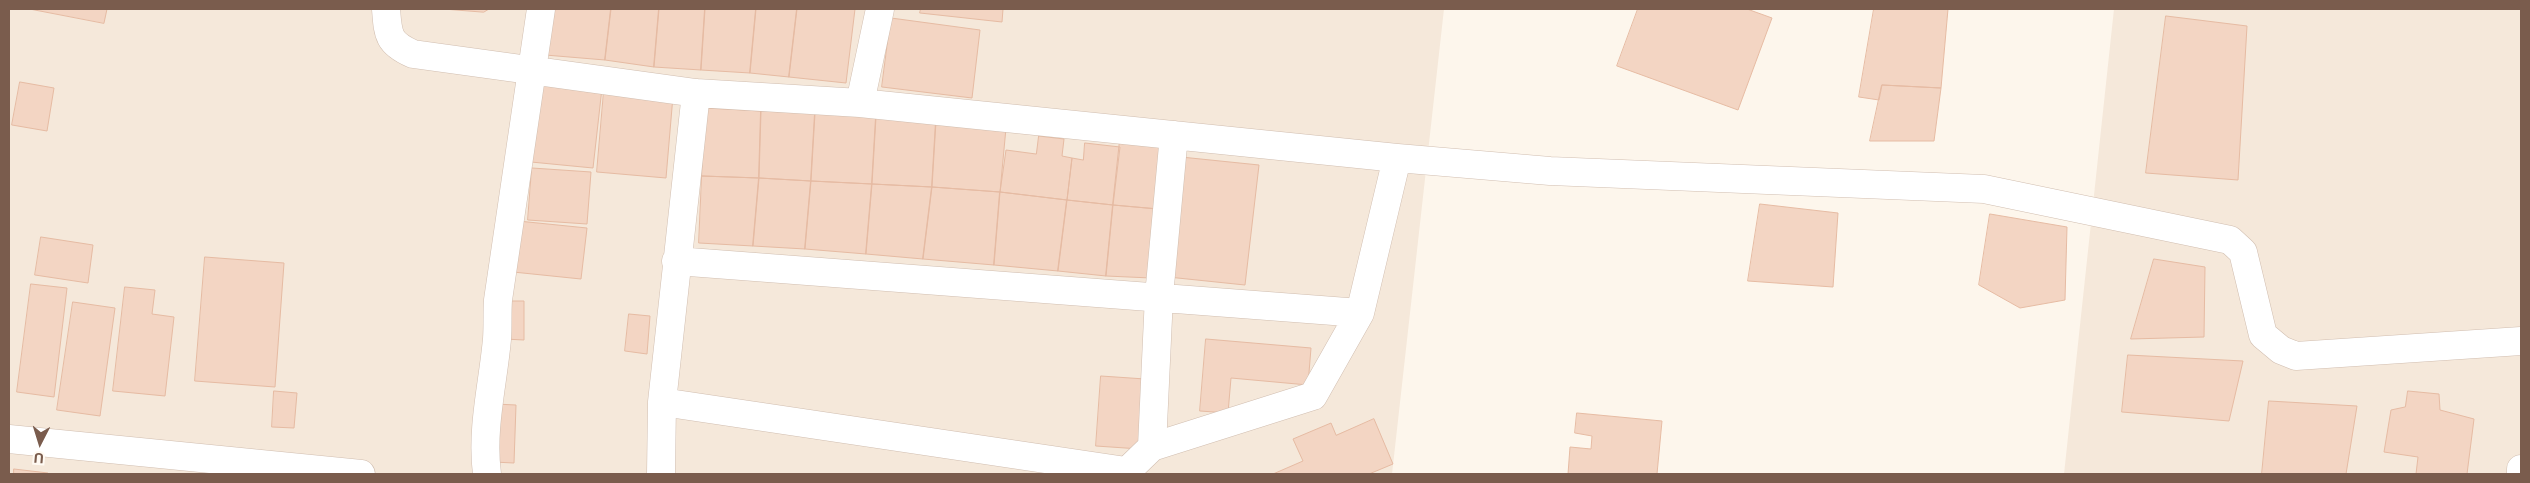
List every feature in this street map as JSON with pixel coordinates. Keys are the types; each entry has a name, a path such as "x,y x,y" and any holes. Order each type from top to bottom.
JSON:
{"street":[{"path":"386,9 388,36 399,48 413,54 696,93 860,103 1397,158 1550,171 1984,188 2230,240 2243,252 2262,335 2281,350 2296,356 2521,341"},
{"path":"487,474 488,404 497,338 498,300 541,9"},
{"path":"860,103 880,9"},
{"path":"661,474 662,402 676,261 696,93"},
{"path":"1152,447 1159,296 1174,136"},
{"path":"662,402 1125,473 1152,447 1313,396 1360,313 1397,158"},
{"path":"676,261 1159,296 1360,313"},
{"path":"9,439 361,474"},
{"path":"2521,469 2521,474"}],"shaded area":[{"path":"9,9 1444,9 1392,474 9,474"},
{"path":"2114,9 2521,9 2521,474 2064,474"}],"building":[{"path":"30,9 107,9 104,23"},
{"path":"444,9 489,9 484,12"},
{"path":"550,9 611,9 605,60 545,55"},
{"path":"611,9 659,9 654,67 605,60"},
{"path":"659,9 705,9 701,70 654,67"},
{"path":"705,9 756,9 750,73 701,70"},
{"path":"756,9 797,9 789,77 750,73"},
{"path":"797,9 855,9 846,83 789,77"},
{"path":"921,9 1003,9 1002,22 920,13"},
{"path":"1638,9 1747,9 1772,18 1738,110 1617,66"},
{"path":"1874,9 1948,9 1941,88 1882,85 1879,100 1859,97"},
{"path":"2166,16 2247,26 2238,180 2146,173"},
{"path":"891,18 980,30 972,98 882,87"},
{"path":"540,81 602,88 593,168 531,162"},
{"path":"20,82 54,88 47,131 12,125"},
{"path":"1882,85 1941,88 1934,141 1870,141"},
{"path":"604,91 673,96 666,178 597,172"},
{"path":"705,108 761,111 759,178 702,176"},
{"path":"761,111 815,113 811,181 759,178"},
{"path":"815,113 876,117 872,184 811,181"},
{"path":"876,117 936,121 932,187 872,184"},
{"path":"936,121 1006,128 1000,192 932,187"},
{"path":"1039,136 1064,139 1062,156 1072,158 1067,200 1000,192 1006,150 1036,154"},
{"path":"1120,140 1165,145 1158,209 1113,205"},
{"path":"1085,143 1120,147 1113,205 1067,200 1072,158 1083,160"},
{"path":"1181,157 1259,165 1245,285 1168,277"},
{"path":"532,168 591,172 587,224 528,220"},
{"path":"702,176 759,178 753,246 699,243"},
{"path":"759,178 811,181 805,249 753,246"},
{"path":"811,181 872,184 866,254 805,249"},
{"path":"872,184 932,187 923,259 866,254"},
{"path":"932,187 1000,192 994,265 923,259"},
{"path":"1000,192 1067,200 1058,271 994,265"},
{"path":"1067,200 1113,205 1106,276 1058,271"},
{"path":"1760,204 1838,213 1833,287 1748,281"},
{"path":"1113,205 1158,209 1151,278 1106,276"},
{"path":"1990,214 2067,227 2065,300 2020,308 1979,285"},
{"path":"518,221 587,228 581,279 513,272"},
{"path":"41,237 93,245 88,283 35,275"},
{"path":"205,257 284,263 275,387 195,381"},
{"path":"2154,259 2205,267 2204,337 2131,339"},
{"path":"31,284 67,288 54,397 17,392"},
{"path":"125,287 155,290 152,314 174,317 165,396 113,391"},
{"path":"505,301 524,301 524,340 504,339"},
{"path":"73,302 115,308 100,416 57,410"},
{"path":"629,314 650,316 647,354 625,351"},
{"path":"1206,339 1311,348 1308,385 1231,378 1228,413 1200,411"},
{"path":"2128,355 2243,361 2229,421 2122,412"},
{"path":"1101,376 1145,379 1140,449 1096,446"},
{"path":"274,391 297,393 294,428 272,427"},
{"path":"2408,391 2439,394 2440,410 2474,419 2467,474 2416,474 2418,457 2384,452 2391,410 2405,407"},
{"path":"2269,401 2357,406 2346,474 2262,474"},
{"path":"495,404 516,405 514,463 493,462"},
{"path":"1577,413 1662,421 1657,474 1568,474 1570,447 1591,449 1592,436 1575,433"},
{"path":"1374,419 1393,464 1369,474 1273,474 1303,461 1293,439 1331,423 1336,435"},
{"path":"14,469 48,473 48,474 14,474"}]}
